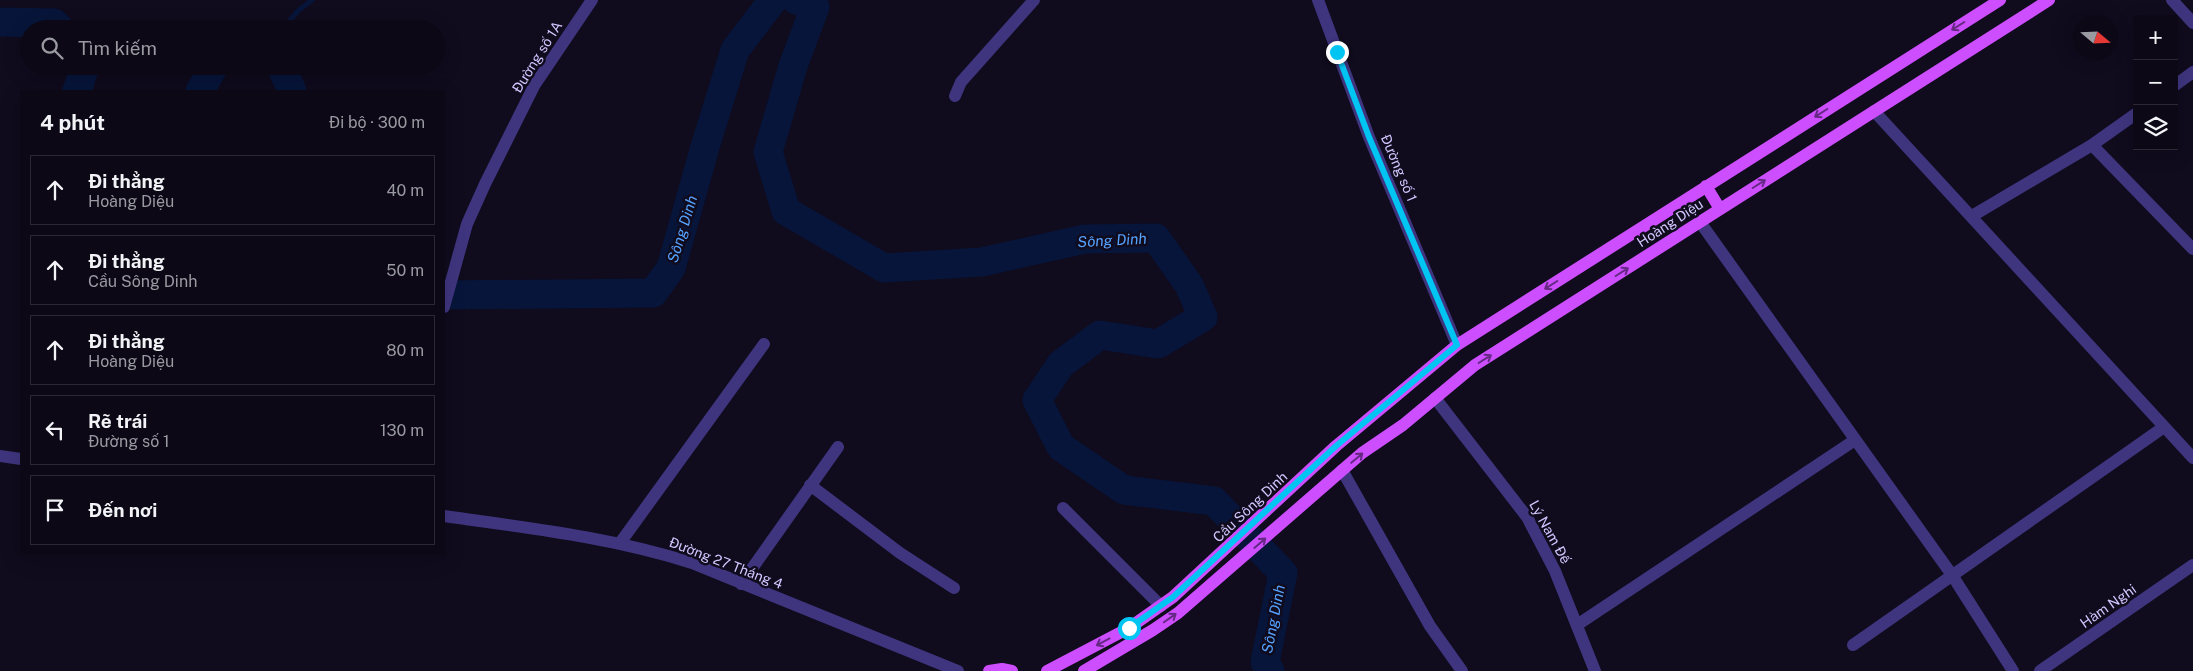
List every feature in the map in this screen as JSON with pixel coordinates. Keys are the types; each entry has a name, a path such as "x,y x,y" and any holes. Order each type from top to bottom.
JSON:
{"main road":[{"name":"Hoàng Diệu","path":"1307,474 1384,404 1457,345 2000,0"},
{"name":"Hoàng Diệu","path":"1084,671 1160,626 1224,575 1362,453 1404,425 1475,365 2049,0"},
{"path":"1706,186 1720,209"},
{"name":"Cầu Sông Dinh","path":"1160,606 1212,562 1307,474"},
{"path":"1047,671 1129,628 1160,606"},
{"path":"989,671 1002,669 1012,671"}],"street":[{"name":"Đường số 1A","path":"445,303 467,224 498,160 534,86 592,0"},
{"path":"955,96 961,82 1034,0"},
{"name":"Đường số 1","path":"1318,0 1369,137 1457,345"},
{"path":"2172,0 2193,23"},
{"path":"2178,83 2193,72"},
{"path":"1874,111 2193,458"},
{"path":"1972,216 2092,145 2133,116"},
{"path":"2092,145 2193,249"},
{"path":"1700,222 1952,575 2013,671"},
{"path":"620,543 764,344"},
{"name":"Lý Nam Đế","path":"1436,398 1527,517 1555,571 1595,671"},
{"path":"1853,645 2164,427"},
{"path":"1577,625 1856,440"},
{"path":"741,584 838,447"},
{"path":"0,456 20,459"},
{"path":"1342,470 1430,626 1462,671"},
{"path":"810,485 900,553 954,588"},
{"path":"1063,508 1160,606"},
{"name":"Đường 27 Tháng 4","path":"445,516 564,532 620,543 692,563 958,671"},
{"name":"Hàm Nghi","path":"2040,671 2193,565"}],"waterway":[{"path":"290,20 312,0"},
{"name":"Sông Dinh","path":"445,295 653,293 671,268 735,50 773,0"},
{"name":"Sông Dinh","path":"796,0 815,7 793,66 768,152 786,211 884,268 982,262 1085,239 1156,238 1189,285 1203,317 1158,344 1100,335 1061,364 1037,400 1061,447 1124,490 1214,501 1283,573 1265,662 1270,671"},
{"name":"Sông Dinh","path":"0,22 20,22"},
{"name":"Sông Dinh","path":"77,90 82,75"},
{"name":"Sông Dinh","path":"201,90 209,75"},
{"name":"Sông Dinh","path":"285,75 292,90"}],"route":[{"path":"1129,628 1173,597 1336,446 1457,345 1369,137 1337,52"}]}
